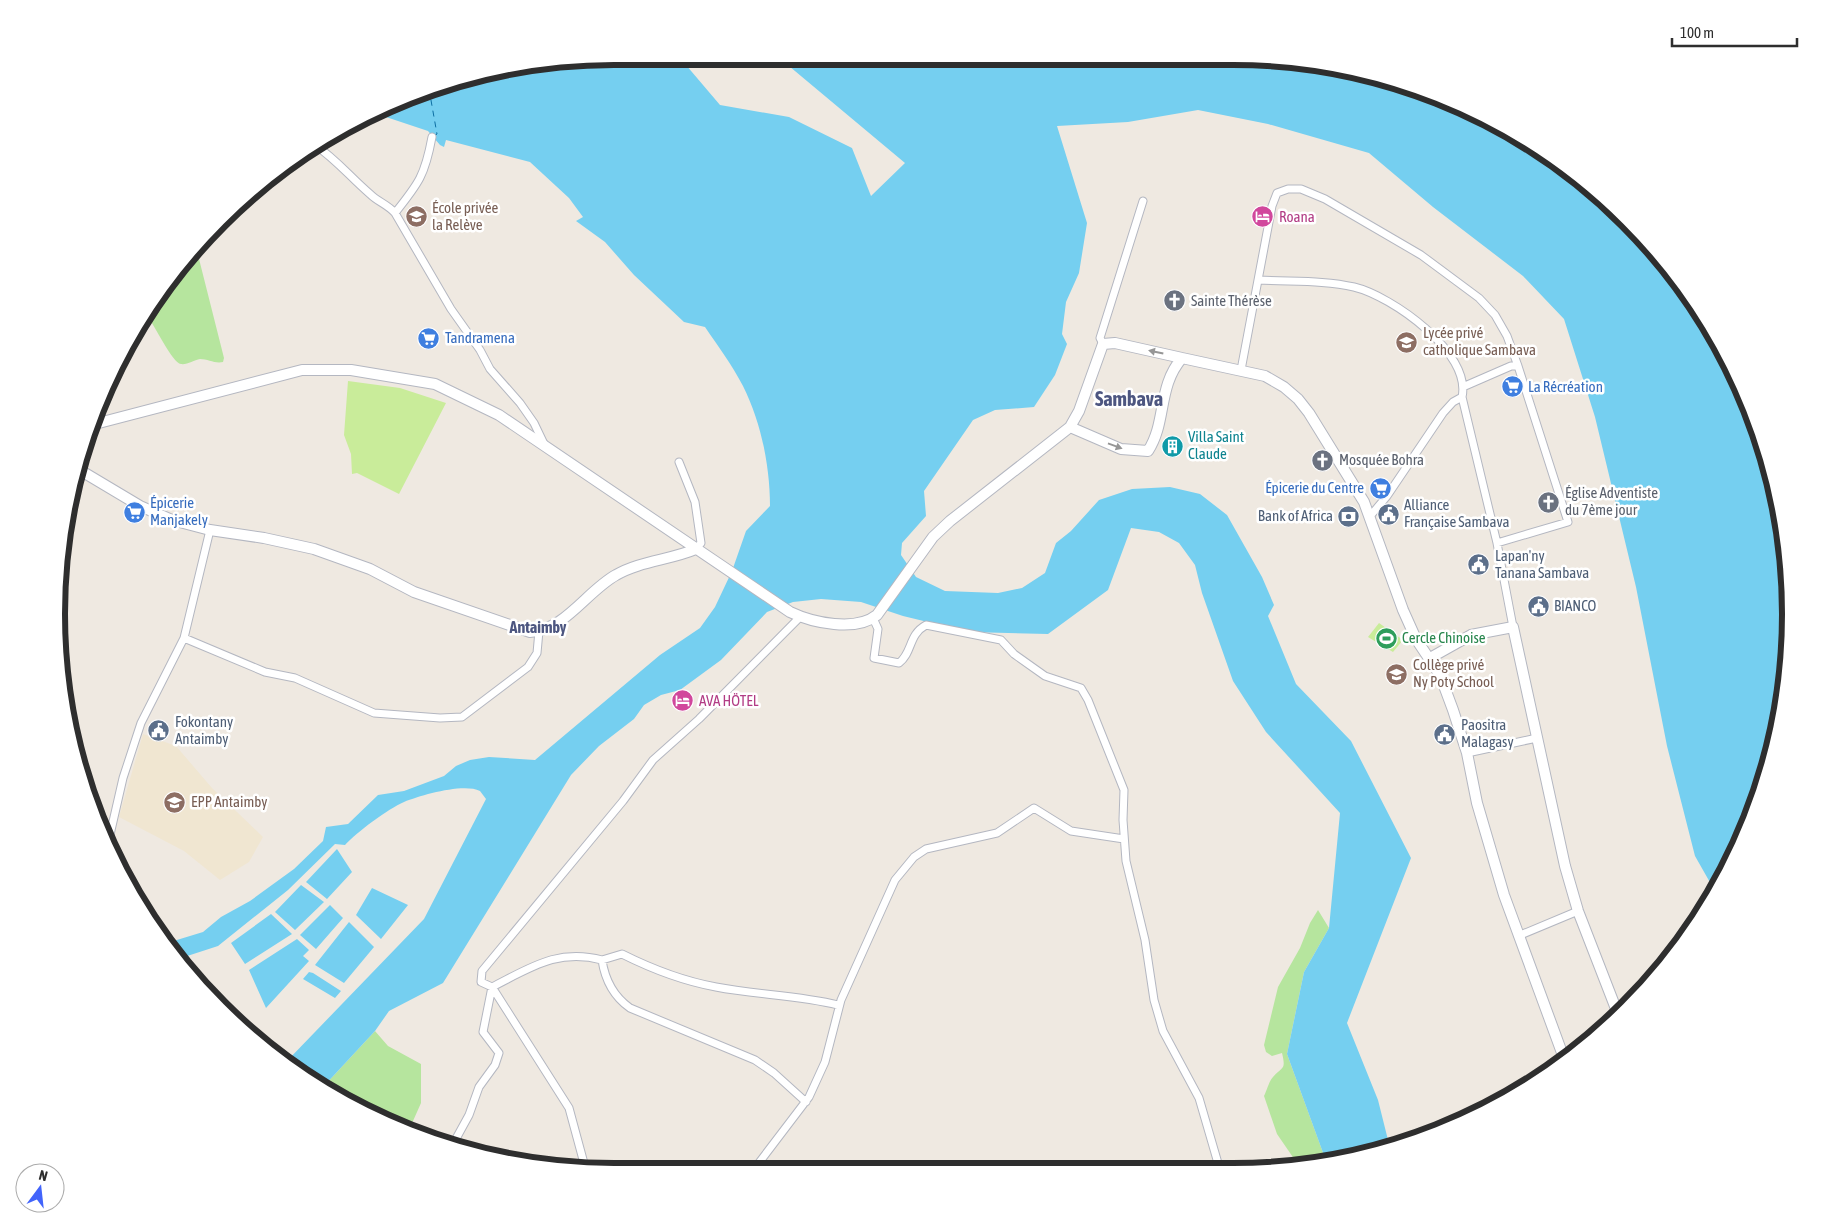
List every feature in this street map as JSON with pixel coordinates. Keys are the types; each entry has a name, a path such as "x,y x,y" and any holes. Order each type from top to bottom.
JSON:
{"main road":[{"path":"100,423 302,370 351,370 435,384 499,415 790,612 800,617 847,624 869,622 875,617 933,537 950,521 1070,427 1079,410 1103,344 1115,343 1265,376 1298,399 1356,488 1370,516 1403,610 1416,639 1440,675 1467,754 1477,804 1504,895 1562,1053"},
{"path":"1070,427 1121,449 1148,451 1156,433 1168,380 1182,358"},
{"path":"84,473 140,506 172,520 210,530 264,538 314,549 370,569 414,592 522,630 539,632 560,621 588,595 615,575 637,566 674,558 696,549"},
{"path":"1430,658 1471,635 1513,628 1566,866 1578,911 1615,1007"}],"street":[{"path":"395,213 418,184 426,167 432,137"},
{"path":"321,150 342,165 348,174 372,196 386,204 395,213 451,309 480,350 490,369 534,422 545,447"},
{"path":"1241,370 1259,280 1263,248 1272,206 1277,193 1288,189 1301,188 1324,198 1421,256 1479,298 1495,315 1507,336 1568,522 1497,543"},
{"path":"1103,344 1100,338 1142,201"},
{"path":"1259,280 1340,285 1372,292 1399,308 1445,347 1458,366 1464,386 1462,396 1497,543 1513,628"},
{"path":"1464,386 1511,366 1518,366"},
{"path":"1370,516 1387,496 1452,402 1462,396"},
{"path":"679,462 695,502 701,542 696,549"},
{"path":"111,832 123,778 141,723 184,638 210,530"},
{"path":"584,1162 569,1108 492,987 481,982 482,971 623,801 653,760 699,719 800,617"},
{"path":"875,617 878,629 874,658 899,663 904,659 915,633 926,625 1001,640 1014,654 1045,676 1080,688 1102,731 1124,790 1126,861 1145,940 1154,1000 1162,1031 1199,1098 1218,1163"},
{"path":"184,638 265,672 295,678 374,713 440,718 462,717 528,667 537,653 539,632"},
{"path":"1467,754 1538,738"},
{"path":"759,1163 806,1102 825,1062 838,1005 895,880 914,856 926,849 998,833 1034,808 1071,831 1124,839"},
{"path":"1518,936 1578,911"},
{"path":"492,987 548,959 586,956 602,960 622,954 662,973 716,987 806,998 838,1005"},
{"path":"602,960 608,983 621,1002 630,1008 755,1060 774,1072 806,1102"},
{"path":"456,1139 469,1115 479,1087 495,1065 499,1053 483,1032 492,987"}],"shaded area":[{"name":"EPP Antaimby","path":"143,734 176,746 212,788 263,837 249,862 220,880 184,851 119,817"}],"green space":[{"path":"198,255 224,358 223,362 200,359 181,364 168,351 150,321 178,280"},
{"path":"348,381 400,388 446,403 399,494 357,473 352,474 351,454 344,435"},
{"name":"Cercle Chinoise","path":"1379,623 1403,640 1393,652 1368,637"},
{"path":"1318,910 1329,928 1304,972 1287,1054 1324,1155 1294,1159 1277,1134 1264,1096 1269,1083 1284,1065 1282,1053 1272,1056 1266,1052 1264,1045 1278,987 1300,948 1310,923"},
{"path":"375,1031 388,1046 421,1064 421,1103 412,1124 371,1106 328,1082"}],"water":[{"path":"686,65 720,105 789,117 852,148 871,196 905,163 788,65 1233,65 1305,70 1375,84 1443,107 1508,139 1567,178 1595,201 1646,252 1669,280 1689,309 1725,371 1753,438 1763,472 1777,542 1781,578 1781,650 1777,686 1763,756 1753,790 1725,857 1711,883 1695,856 1667,746 1636,587 1595,417 1564,319 1523,276 1433,207 1369,153 1268,124 1198,110 1128,122 1057,126 1087,223 1079,273 1066,302 1062,334 1067,344 1055,375 1034,407 995,410 973,420 924,491 926,516 902,543 901,555 916,577 945,591 998,593 1022,588 1045,573 1056,543 1071,531 1099,500 1132,489 1170,487 1200,494 1227,515 1262,577 1274,605 1268,616 1296,684 1351,741 1411,858 1347,1023 1378,1100 1388,1140 1324,1155 1287,1054 1304,972 1329,928 1340,813 1266,732 1233,681 1202,593 1195,565 1179,543 1159,532 1131,528 1108,590 1048,634 969,632 903,616 861,602 821,599 793,602 767,612 721,660 680,690 661,695 644,705 634,719 599,746 571,775 443,983 389,1011 375,1031 328,1082 291,1057 424,919 486,799 480,791 463,788 431,793 404,802 390,810 345,845 335,844 288,890 218,946 185,957 173,941 203,932 221,917 250,901 294,869 323,841 326,827 348,824 378,795 404,791 444,776 456,766 470,760 489,757 535,760 660,655 700,628 715,607 732,571 746,531 770,506 766,460 755,414 739,378 705,327 684,322 634,275 605,242 576,221 583,217 569,198 530,162 446,140 444,147 428,131 384,116 438,94 472,84 542,70 578,66"},
{"path":"337,849 352,872 327,899 306,882"},
{"path":"301,885 324,902 295,930 275,912"},
{"path":"372,888 408,905 381,939 356,915"},
{"path":"330,905 343,918 316,949 300,935"},
{"path":"271,914 292,934 245,964 231,943"},
{"path":"349,922 374,947 344,983 315,965"},
{"path":"297,939 309,950 303,956 309,961 266,1008 249,970"},
{"path":"309,972 341,991 335,998 303,979"}],"ferry route":[{"path":"430,97 437,134 434,136"}],"place":[{"name":"École privée la Relève","path":"416,217"},
{"name":"Roana","path":"1263,217"},
{"name":"Sainte Thérèse","path":"1175,301"},
{"name":"Tandramena","path":"429,338"},
{"name":"Lycée privé catholique Sambava","path":"1407,342"},
{"name":"La Récréation","path":"1512,387"},
{"name":"Villa Saint Claude","path":"1172,446"},
{"name":"Mosquée Bohra","path":"1323,460"},
{"name":"Épicerie du Centre","path":"1380,488"},
{"name":"Église Adventiste du 7ème jour","path":"1549,502"},
{"name":"Épicerie Manjakely","path":"134,512"},
{"name":"Alliance Française Sambava","path":"1388,514"},
{"name":"Bank of Africa","path":"1349,516"},
{"name":"Lapan'ny Tanana Sambava","path":"1479,565"},
{"name":"BIANCO","path":"1538,606"},
{"name":"Cercle Chinoise","path":"1386,638"},
{"name":"Collège privé Ny Poty School","path":"1397,674"},
{"name":"AVA HÖTEL","path":"683,701"},
{"name":"Fokontany Antaimby","path":"159,731"},
{"name":"Paositra Malagasy","path":"1445,734"},
{"name":"EPP Antaimby","path":"175,802"}],"district":[{"name":"Sambava","path":"1129,399"},
{"name":"Antaimby","path":"538,627"}]}
